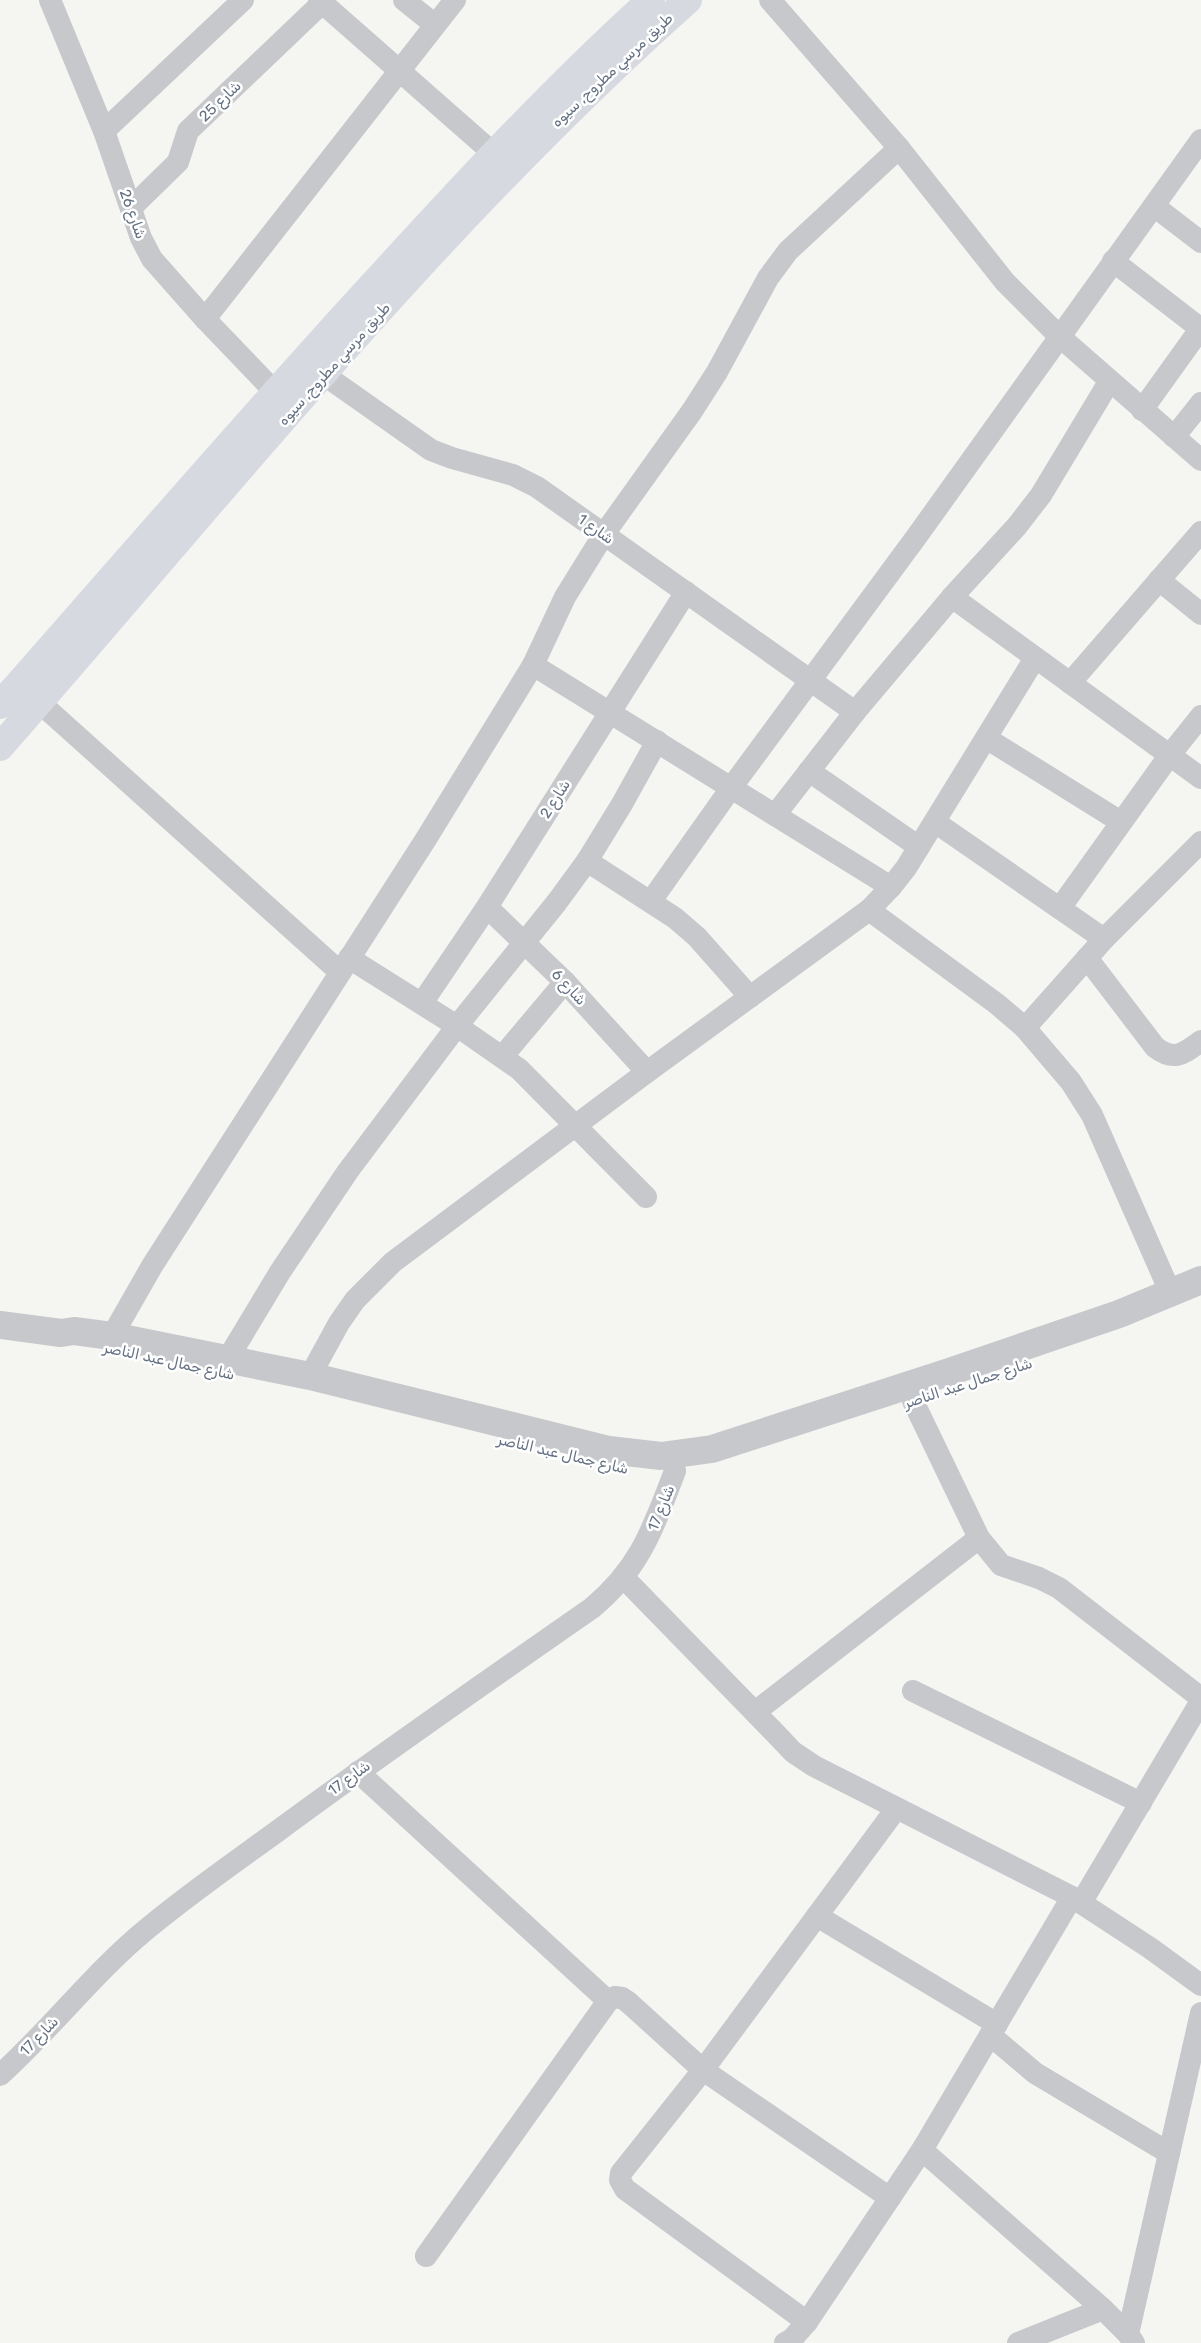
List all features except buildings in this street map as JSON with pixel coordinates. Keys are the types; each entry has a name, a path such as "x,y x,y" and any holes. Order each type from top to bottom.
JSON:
{"main road":[{"name":"طريق مرسي مطروح, سيوه","path":"0,704 275,392 493,153 554,90 652,0"},
{"name":"طريق مرسي مطروح, سيوه","path":"0,747 323,374 539,140 606,74 688,0"}],"street":[{"name":"شارع 26","path":"50,0 104,131 141,238 152,259 205,319 275,392"},
{"path":"104,131 243,0"},
{"path":"404,0 435,25"},
{"path":"205,319 455,0"},
{"path":"770,0 899,148 1005,282 1058,336 1201,460"},
{"path":"321,1 493,153"},
{"name":"شارع 25","path":"131,208 178,162 188,131 321,1"},
{"path":"651,900 1201,140"},
{"path":"112,1336 152,1266 426,839 533,665 565,597 604,534 692,411 768,278 783,258 899,148"},
{"path":"1154,206 1201,242"},
{"path":"1113,261 1201,328 1142,410"},
{"name":"شارع 1","path":"323,374 431,450 452,458 513,474 537,486 855,712"},
{"path":"775,815 855,712 952,597 1017,526 1041,495 1109,382"},
{"path":"1174,437 1201,403"},
{"path":"1070,683 1201,532"},
{"path":"1159,580 1201,614"},
{"name":"شارع 2","path":"422,1003 487,907 686,592"},
{"path":"952,597 1201,778"},
{"path":"310,1376 339,1323 373,1280 393,1262 575,1125 869,910 892,887 919,847 1035,658"},
{"path":"533,665 892,887"},
{"path":"39,702 344,965 422,1003 519,1069 646,1197"},
{"path":"1060,908 1169,756 1201,716"},
{"path":"986,738 1121,822"},
{"path":"227,1360 318,1214 457,1026 526,943 587,860 622,804 657,742"},
{"path":"809,771 919,847"},
{"path":"935,822 1104,939"},
{"path":"1025,1028 1104,939 1200,847"},
{"path":"587,860 651,900 697,937 750,996"},
{"name":"شارع 6","path":"487,907 565,982 647,1072"},
{"path":"869,910 997,1004 1025,1028 1071,1082 1092,1115 1171,1294"},
{"path":"1087,958 1154,1047 1164,1055 1178,1056 1201,1041"},
{"path":"502,1057 565,982"},
{"name":"شارع جمال عبد الناصر","path":"62,1333 73,1341 307,1390 601,1466 650,1472 675,1471 711,1464 913,1401 949,1381 1171,1294 1201,1280"},
{"name":"شارع جمال عبد الناصر","path":"0,1325 62,1333 74,1331 112,1336 310,1376 610,1450 661,1456 712,1449 949,1381 1151,1322 1201,1301"},
{"path":"790,2342 807,2322 922,2150 994,2029 1141,1803 1201,1699 1059,1588 1039,1578 1001,1565 979,1538 913,1401"},
{"name":"شارع 17","path":"0,2074 50,2026 97,1974 146,1929 358,1772 592,1608 624,1578 648,1540 675,1471"},
{"path":"755,1712 979,1538"},
{"path":"624,1578 794,1752 814,1766 896,1810 1077,1900 1199,1978"},
{"path":"913,1691 1141,1803"},
{"path":"358,1772 608,2001"},
{"path":"807,2322 625,2189 620,2180 626,2165 703,2070 896,1810"},
{"path":"817,1916 994,2029 1041,2076 1169,2153"},
{"path":"426,2256 608,2001 615,1997 622,1998 703,2070 890,2198"},
{"path":"1131,2338 1169,2153 1201,2014"},
{"path":"922,2150 1103,2309 1131,2338"},
{"path":"1018,2343 1103,2309"}]}
